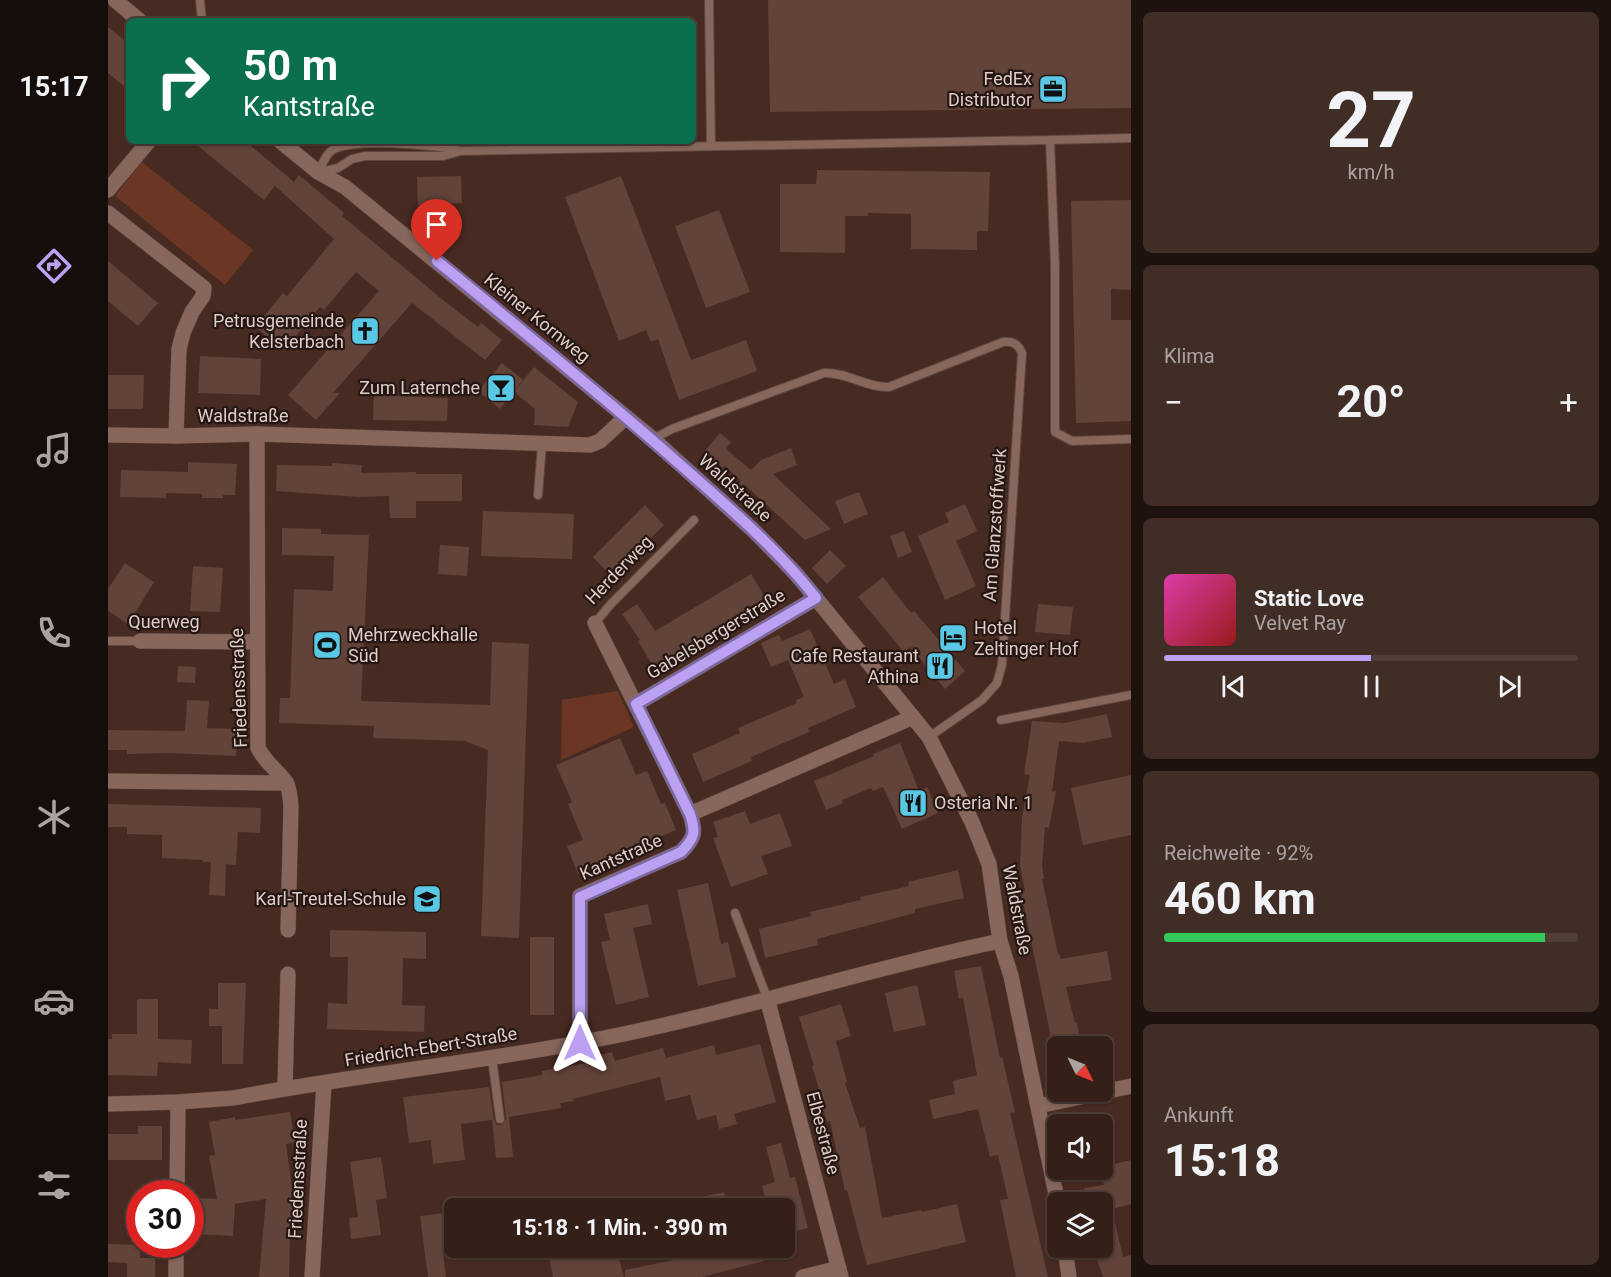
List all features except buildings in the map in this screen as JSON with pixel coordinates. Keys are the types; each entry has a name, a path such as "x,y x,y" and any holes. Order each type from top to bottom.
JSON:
{"street":[{"path":"115,0 136,18"},
{"path":"108,190 146,144"},
{"name":"Kleiner Kornweg","path":"284,144 318,172 345,187 626,417"},
{"path":"108,213 204,288 203,296 192,312 183,333 179,349 176,436"},
{"name":"Waldstraße","path":"108,435 257,434 590,445 600,441 626,417 756,533 797,575 928,737 963,803 989,864 1000,941 1011,976 1056,1192"},
{"name":"Friedensstraße","path":"257,434 258,748 264,759 286,783"},
{"name":"Gabelsbergerstraße","path":"636,704 816,598"},
{"name":"Herderweg","path":"595,623 690,814"},
{"name":"Querweg","path":"140,641 256,642"},
{"path":"690,814 913,717"},
{"path":"108,781 286,783 291,806 288,930"},
{"name":"Kantstraße","path":"580,1043 580,897 681,852 691,842 695,828 690,814"},
{"name":"Friedrich-Ebert-Straße","path":"108,1104 233,1098 580,1043 689,1020 767,998 1000,941"},
{"path":"285,1088 288,974"},
{"name":"Elbestraße","path":"767,998 840,1272"},
{"name":"Friedensstraße","path":"312,1277 324,1083"},
{"path":"1038,1106 1131,1086"},
{"path":"177,1180 178,1102"},
{"path":"176,1258 176,1277"},
{"path":"1066,1258 1069,1277"},
{"path":"803,1277 840,1272"}],"lane":[{"path":"200,0 202,18"},
{"path":"709,0 711,146"},
{"path":"318,172 338,168 352,159 365,156 443,156 461,151 1131,138"},
{"path":"1050,140 1055,266 1055,432 1072,441 1131,439"},
{"path":"318,172 330,151 342,146 379,144"},
{"path":"410,144 447,147 461,151"},
{"name":"Am Glanzstoffwerk","path":"652,439 672,429 824,373 839,374 877,386 889,387 1003,342 1011,341 1019,346 1022,353 1002,665 997,683 982,700 928,737"},
{"path":"538,495 542,444"},
{"name":"Herderweg","path":"595,623 694,520"},
{"name":"Querweg","path":"108,641 140,641"},
{"path":"1001,720 1131,695"},
{"path":"735,913 767,998"},
{"path":"492,1058 500,1119"}],"shaded area":[{"path":"142,162 253,250 225,285 115,196"},
{"path":"618,691 634,727 561,760 562,700"}],"place":[{"name":"FedEx Distributor","path":"1053,89"},
{"name":"Petrusgemeinde Kelsterbach","path":"365,331"},
{"name":"Zum Laternche","path":"501,388"},
{"name":"Hotel Zeltinger Hof","path":"953,638"},
{"name":"Mehrzweckhalle Süd","path":"327,645"},
{"name":"Cafe Restaurant Athina","path":"940,666"},
{"name":"Osteria Nr. 1","path":"913,803"},
{"name":"Karl-Treutel-Schule","path":"427,899"}],"route":[{"path":"437,261 652,439 756,533 816,598 636,704 695,828 691,842 681,852 580,897 580,1043"}]}
